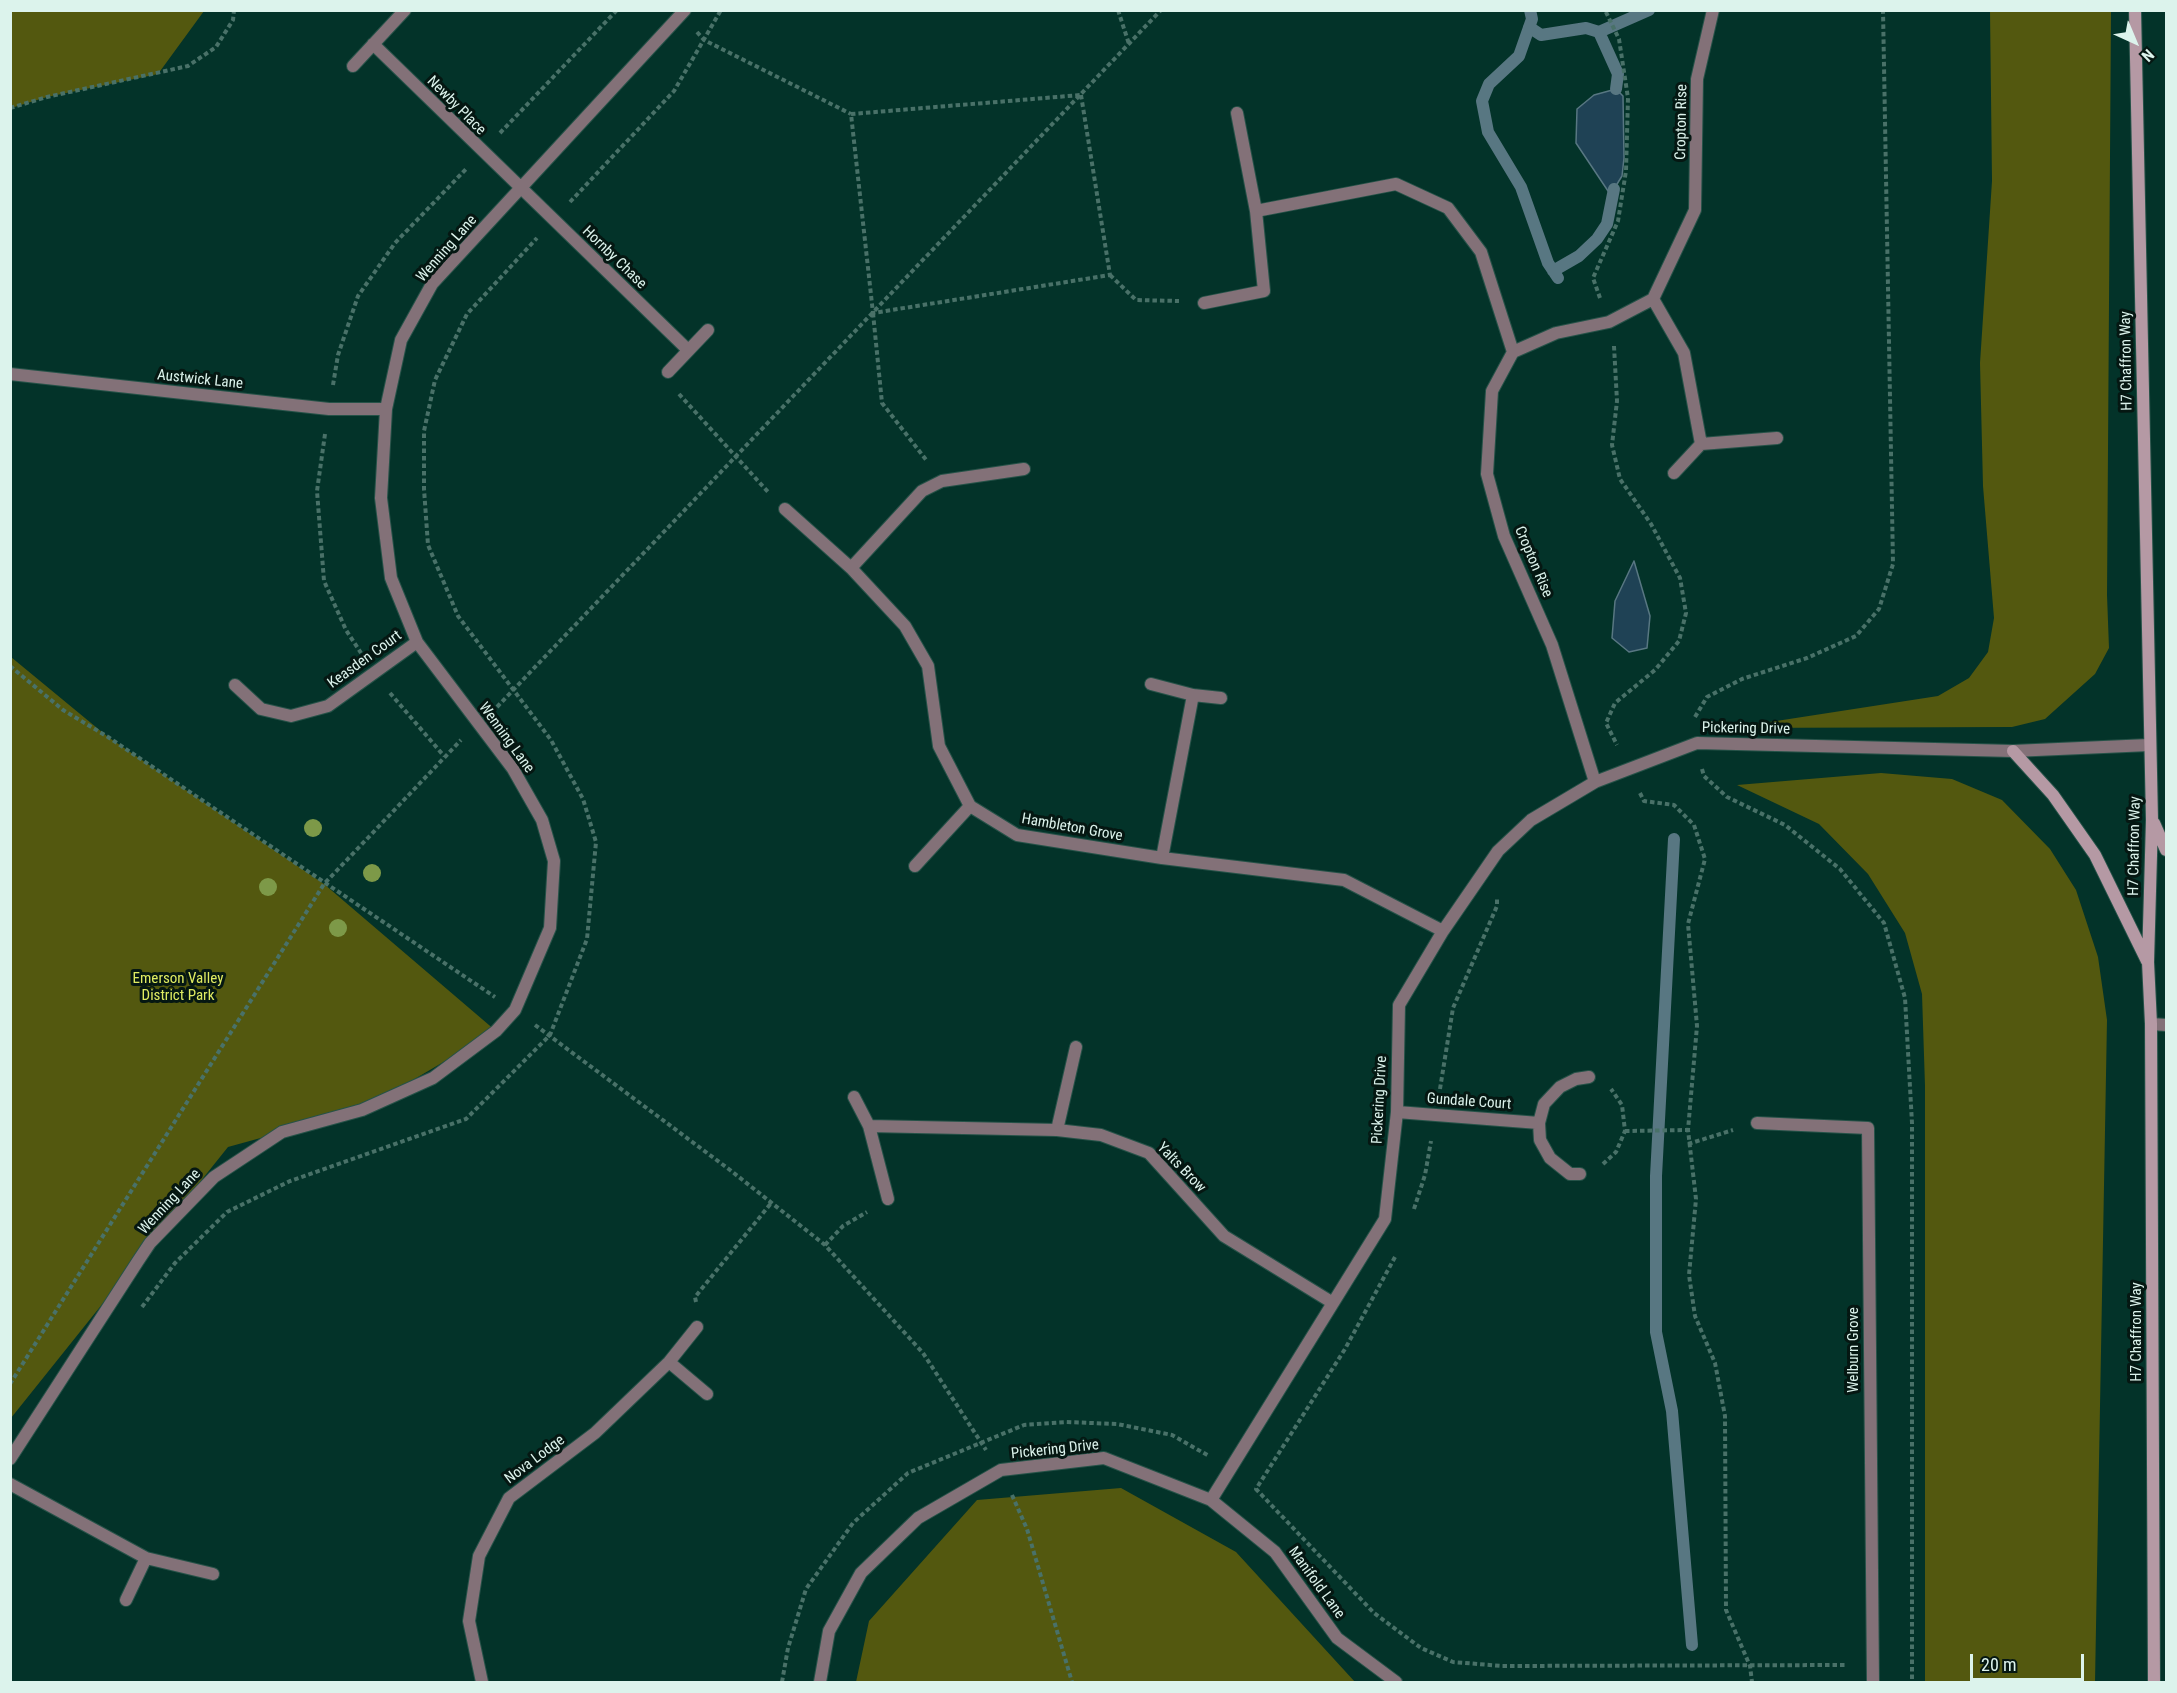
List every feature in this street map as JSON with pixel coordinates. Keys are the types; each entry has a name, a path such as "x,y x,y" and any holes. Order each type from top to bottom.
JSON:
{"street":[{"path":"353,66 405,10"},
{"name":"Cropton Rise","path":"1653,299 1695,210 1697,79 1713,10"},
{"name":"H7 Chaffron Way","path":"2135,10 2152,820 2148,962 2151,1024 2154,1683"},
{"name":"Wenning Lane","path":"10,1459 150,1243 214,1177 282,1132 362,1110 433,1078 496,1032 515,1010 550,928 554,861 542,820 513,769 477,725 417,642 392,578 381,498 386,409 401,340 432,284 684,13"},
{"name":"Newby Place","path":"373,44 520,188"},
{"path":"1204,303 1264,291 1256,212 1237,112"},
{"path":"1256,212 1396,184 1448,208 1481,252 1513,352 1556,333 1609,322 1653,299 1684,353 1701,444"},
{"name":"Hornby Chase","path":"520,188 688,350"},
{"path":"668,372 708,330"},
{"name":"Cropton Rise","path":"1513,352 1492,391 1486,474 1504,537 1552,645 1595,782"},
{"name":"Austwick Lane","path":"10,374 328,409 386,409"},
{"path":"1674,473 1701,444 1777,438"},
{"path":"850,568 922,491 942,481 1024,468"},
{"path":"785,509 850,568 905,626 928,666 939,746 970,806 915,866"},
{"name":"Keasden Court","path":"235,685 261,709 291,716 328,706 417,642"},
{"path":"1151,684 1193,695 1221,698"},
{"path":"1162,858 1193,695"},
{"name":"Pickering Drive","path":"820,1683 830,1631 861,1573 918,1518 1001,1470 1104,1458 1211,1500 1385,1220 1397,1112 1399,1005 1443,931 1498,851 1531,820 1595,782 1696,742 2013,751 2149,745"},
{"path":"2013,751 2053,795 2095,855 2148,962"},
{"name":"Hambleton Grove","path":"970,806 1017,835 1162,858 1344,880 1443,931"},
{"path":"2152,820 2166,850"},
{"path":"2151,1024 2166,1025"},
{"path":"1057,1130 1077,1047"},
{"path":"1580,1174 1570,1174 1550,1158 1540,1140 1539,1123 1544,1104 1560,1087 1589,1077"},
{"path":"854,1097 869,1126 888,1199"},
{"name":"Gundale Court","path":"1397,1112 1539,1123"},
{"name":"Welburn Grove","path":"1757,1123 1868,1128 1873,1683"},
{"name":"Yalts Brow","path":"869,1126 1057,1130 1101,1135 1149,1153 1224,1236 1334,1304"},
{"name":"Nova Lodge","path":"482,1683 469,1621 479,1556 509,1498 595,1433 669,1362 697,1326"},
{"path":"669,1362 707,1394"},
{"path":"10,1484 146,1558 213,1574"},
{"name":"Manifold Lane","path":"1211,1500 1275,1552 1337,1638 1396,1683"},
{"path":"126,1600 146,1558"}],"path":[{"path":"10,108 47,97 188,66 216,47 233,20 234,10"},
{"path":"482,153 617,10"},
{"path":"141,1309 175,1263 227,1212 290,1181 466,1119 550,1035 587,939 596,843 583,799 551,740 459,616 428,545 424,489 424,431 435,380 467,314 674,92 721,10"},
{"path":"1118,10 1129,44"},
{"path":"10,1384 324,884 444,756 516,691 734,458 1161,10"},
{"path":"1605,10 1619,39 1629,98 1626,171 1618,221 1593,278 1609,322 1614,349 1617,401 1612,445 1620,479 1651,524 1680,578 1686,613 1679,641 1646,678 1615,702 1606,723 1644,801 1674,805 1694,825 1705,859 1688,924 1697,1026 1688,1130 1696,1199 1689,1275 1695,1316 1714,1363 1725,1416 1726,1610 1750,1666 1752,1683"},
{"path":"1883,10 1893,564 1879,609 1856,636 1807,658 1742,679 1707,697 1695,716 1696,742 1704,776 1727,797 1785,825 1840,869 1884,923 1905,998 1912,1123 1912,1683"},
{"path":"684,13 705,40 851,114 1081,95"},
{"path":"1081,95 1110,274 1136,300 1204,303"},
{"path":"851,114 882,403 942,481"},
{"path":"873,313 1110,274"},
{"path":"668,372 681,400 785,509"},
{"path":"10,666 63,710 108,737 515,1010 772,1202 825,1245 923,1353 1001,1470 1027,1528 1072,1683"},
{"path":"1413,1213 1425,1175 1453,1008 1497,906 1497,895"},
{"path":"1580,1174 1597,1169 1616,1152 1625,1131 1622,1105 1611,1089 1589,1077"},
{"path":"1688,1144 1757,1123"},
{"path":"1625,1131 1688,1130"},
{"path":"825,1245 843,1226 888,1199"},
{"path":"697,1326 695,1298 772,1202"},
{"path":"1396,1254 1346,1349 1256,1490 1374,1613 1421,1648 1454,1662 1503,1666 1872,1665"}],"green space":[{"path":"11,10 204,11 158,74 47,97 11,108"},
{"path":"1990,11 2111,11 2107,595 2109,648 2095,674 2045,719 2012,727 1731,728 1938,696 1969,678 1988,652 1994,618 1983,486 1980,363 1992,181"},
{"name":"Emerson Valley District Park","path":"11,657 108,737 324,884 496,1031 362,1110 228,1147 11,1418"},
{"path":"1881,773 1952,779 2002,800 2050,849 2076,890 2098,957 2107,1020 2095,1682 1925,1682 1925,1086 1922,994 1905,933 1868,874 1819,824 1737,785"},
{"path":"1121,1488 1236,1552 1355,1682 856,1682 869,1621 977,1500"}],"water":[{"path":"1616,89 1623,96 1624,158 1622,176 1614,189 1608,191 1576,143 1577,109 1594,95"},
{"path":"1634,561 1650,616 1647,648 1629,652 1612,638 1615,601"}],"waterway":[{"path":"1530,10 1532,19 1519,56 1489,84 1482,101 1488,132 1521,187 1548,263 1558,278"},
{"path":"1599,32 1649,10"},
{"path":"1529,27 1541,35 1586,28 1599,32 1618,74 1616,89"},
{"path":"1553,271 1579,256 1597,239 1607,224 1614,189"},
{"path":"1674,839 1656,1176 1656,1332 1672,1411 1692,1645"}]}
